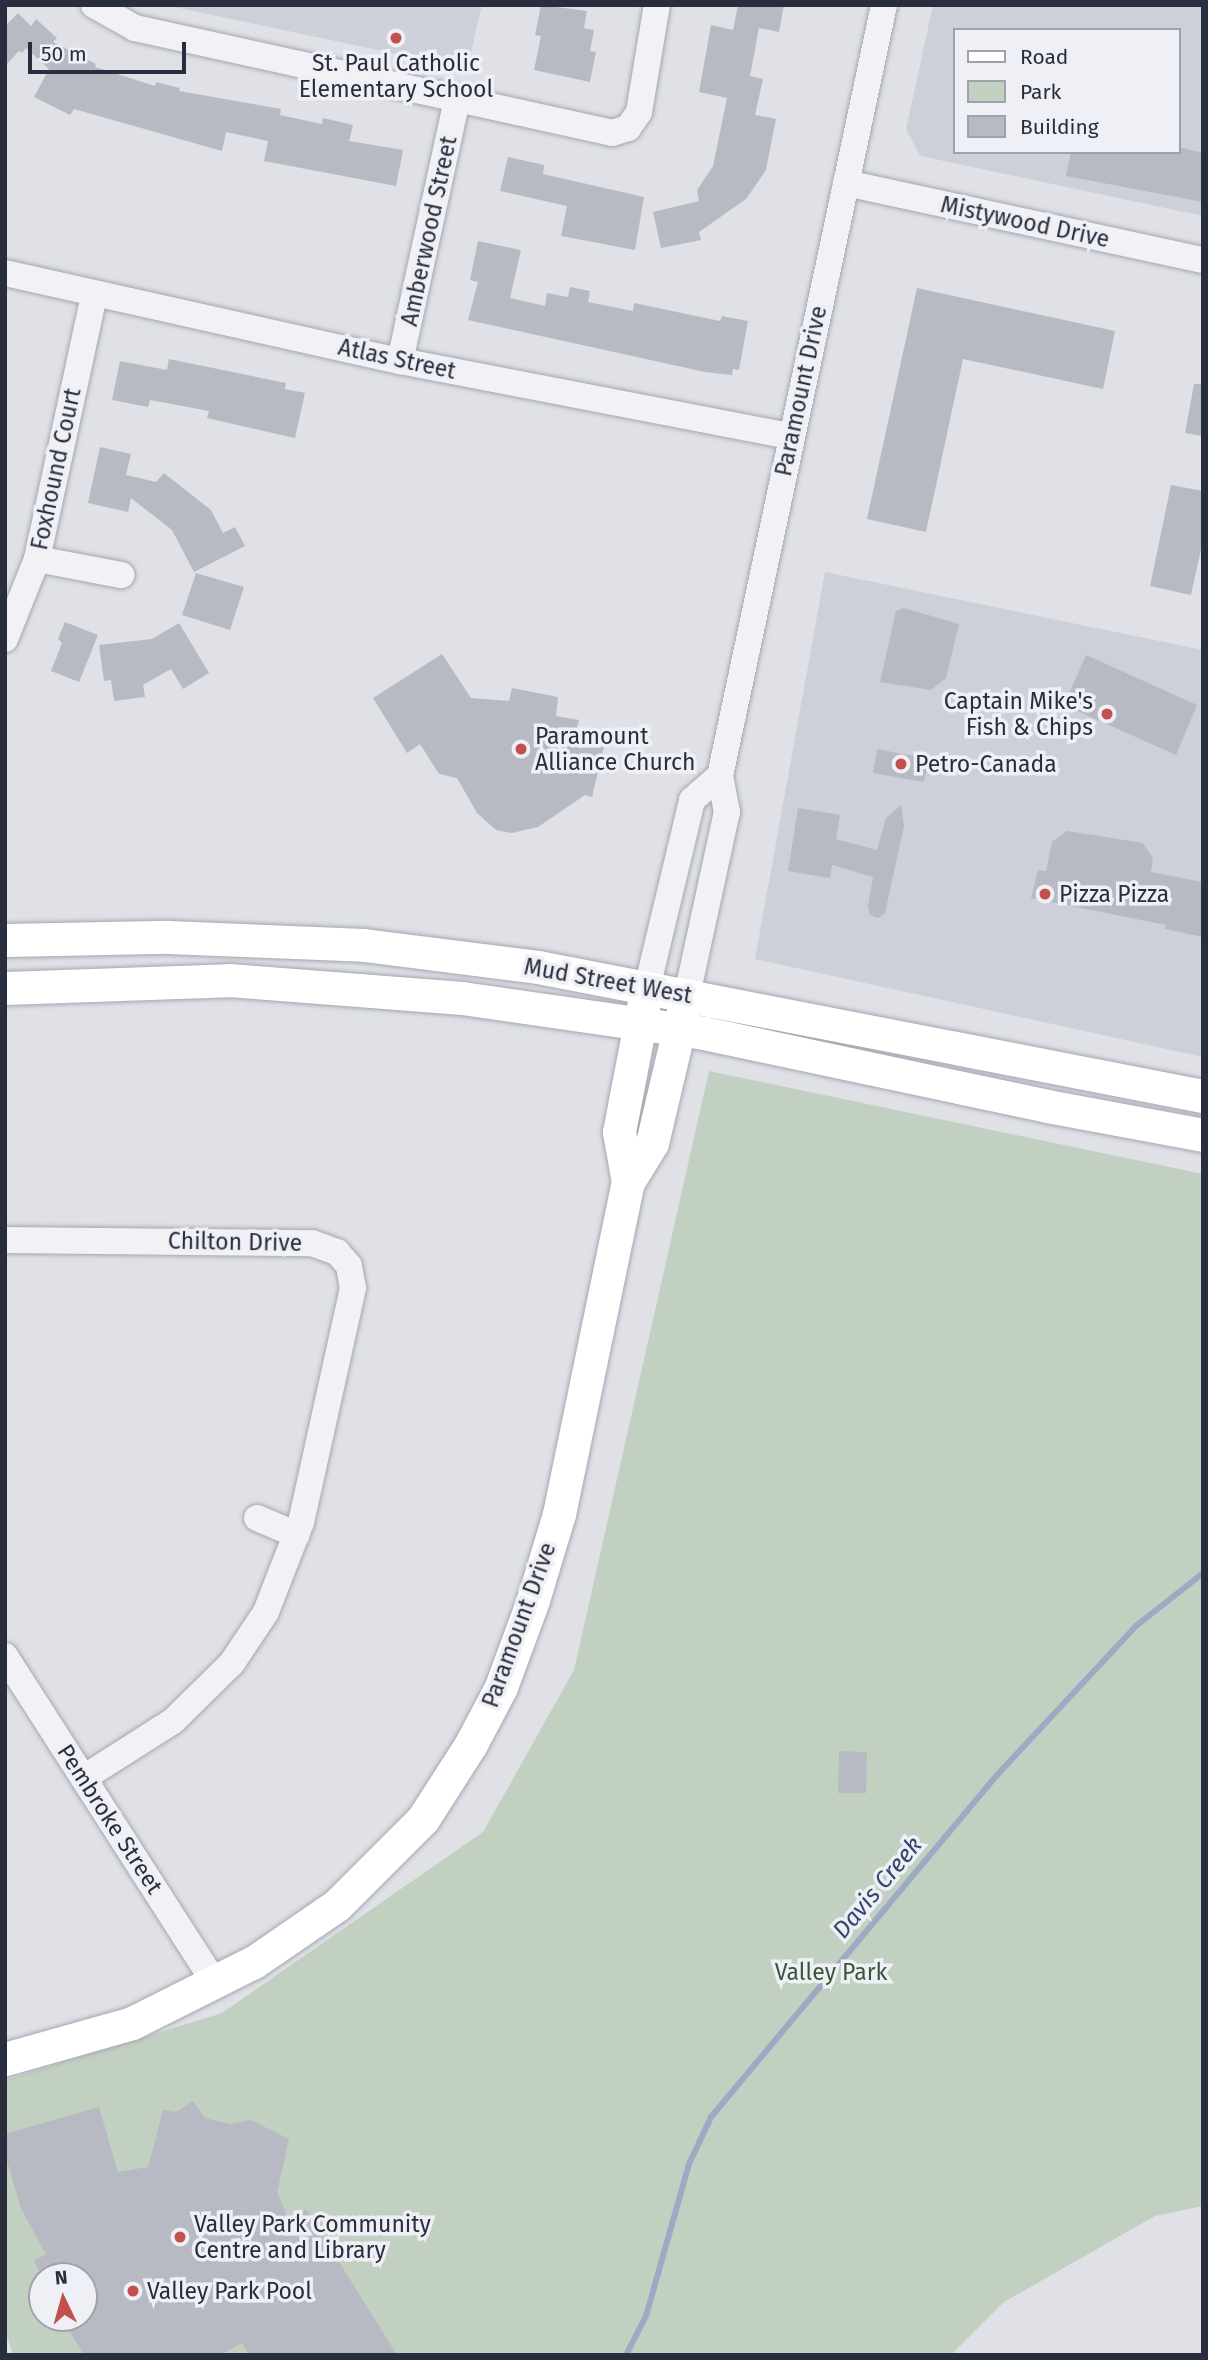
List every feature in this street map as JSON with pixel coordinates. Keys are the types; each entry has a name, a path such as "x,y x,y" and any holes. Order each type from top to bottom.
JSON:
{"main road":[{"name":"Mud Street West","path":"5,940 168,937 364,945 538,967 1203,1096"},
{"name":"Mud Street West","path":"5,988 229,980 462,998 678,1029 1203,1135"},
{"name":"Paramount Drive","path":"628,1182 619,1132 647,988"},
{"name":"Paramount Drive","path":"5,2059 132,2023 254,1962 337,1906 423,1819 471,1744 501,1687 533,1600 559,1514 628,1182 652,1143 687,995"}],"street":[{"path":"94,5 135,28 612,133 628,128 639,112 657,5"},
{"name":"Paramount Drive","path":"687,995 727,812 720,776 884,5"},
{"name":"Amberwood Street","path":"400,361 457,100"},
{"name":"Mistywood Drive","path":"846,183 1203,260"},
{"name":"Atlas Street","path":"5,273 94,295 400,361 791,436"},
{"name":"Foxhound Court","path":"5,639 37,559 94,295"},
{"path":"37,559 121,575"},
{"name":"Paramount Drive","path":"647,988 692,800 720,776"},
{"name":"Chilton Drive","path":"5,1240 312,1243 337,1252 349,1266 353,1288 298,1535 266,1612 232,1663 173,1721 85,1777"},
{"path":"257,1518 298,1535"},
{"name":"Pembroke Street","path":"9,1674 85,1777 214,1982"}],"shaded area":[{"name":"St. Paul Catholic Elementary School","path":"165,5 482,5 467,69"},
{"path":"933,5 1203,5 1203,216 920,156 906,129"},
{"path":"825,572 1203,650 1203,1057 755,959"}],"green space":[{"name":"Valley Park","path":"709,1071 1203,1174 1203,2206 1155,2216 1004,2302 951,2355 13,2355 5,2330 5,2080 222,2013 483,1832 574,1670"}],"building":[{"path":"541,5 587,11 584,28 594,30 590,51 596,52 590,82 534,70 541,36 535,35"},
{"path":"738,5 784,5 779,32 759,28 750,76 763,79 755,115 776,119 766,170 746,199 699,232 701,240 661,248 653,212 699,201 697,190 713,166 727,98 699,92 711,25 733,30"},
{"path":"18,13 31,26 36,19 57,38 53,42 96,64 95,67 155,86 156,82 180,88 179,91 281,109 280,115 322,124 323,118 353,125 349,141 403,150 396,186 264,161 268,141 226,132 222,151 74,109 70,115 34,97 49,69 26,48 22,53 19,51 5,66 5,26"},
{"path":"1180,147 1203,153 1203,202 1066,176 1071,154 1180,154"},
{"path":"508,157 544,165 543,174 644,197 635,250 561,236 567,206 500,191"},
{"path":"478,241 521,250 510,298 545,306 547,293 568,297 570,287 590,291 588,302 633,311 634,303 720,321 722,316 748,321 739,370 733,369 732,375 705,372 468,320 478,282 470,280"},
{"path":"917,288 1115,331 1103,389 963,359 926,532 867,519"},
{"path":"169,359 286,383 285,389 305,393 295,438 207,418 209,411 150,400 148,407 112,400 120,361 167,370"},
{"path":"1194,384 1203,384 1203,436 1185,433"},
{"path":"100,447 131,454 126,475 156,482 164,473 211,510 223,533 235,527 245,546 194,572 172,530 131,498 128,512 88,503"},
{"path":"1171,485 1203,491 1203,540 1191,595 1150,586"},
{"path":"196,573 244,587 230,630 182,615"},
{"path":"904,608 959,624 946,678 931,690 880,682 896,611"},
{"path":"65,622 98,635 79,682 51,671 62,643 58,639"},
{"path":"179,623 209,673 183,689 171,669 143,685 145,697 114,701 111,680 104,681 99,645 152,639"},
{"path":"442,654 471,698 509,701 512,688 558,697 556,716 579,720 575,734 605,742 592,797 585,795 538,827 512,833 496,830 477,813 457,778 439,774 420,744 407,753 373,698"},
{"path":"1086,655 1197,705 1176,755 1064,705"},
{"name":"Petro-Canada","path":"877,749 929,759 924,782 873,773"},
{"path":"901,805 904,826 885,913 878,918 870,915 868,906 873,877 832,865 830,878 788,871 798,808 840,815 836,839 877,850 886,818"},
{"path":"1067,831 1143,843 1153,858 1151,872 1203,882 1203,937 1165,929 1166,925 1031,898 1038,870 1046,871 1052,842"},
{"path":"839,1751 867,1752 866,1793 838,1793"},
{"name":"Valley Park Community Centre and Library","path":"193,2101 205,2118 230,2124 251,2120 289,2139 277,2192 289,2220 306,2209 397,2355 249,2355 242,2343 220,2355 84,2355 70,2332 98,2332 98,2262 35,2262 46,2254 21,2209 5,2154 5,2134 99,2107 118,2172 148,2167 163,2110 176,2112"}],"waterway":[{"name":"Davis Creek","path":"626,2355 646,2316 689,2164 711,2117 998,1774 1136,1626 1203,1573"}],"place":[{"name":"St. Paul Catholic Elementary School","path":"396,38"},
{"name":"Captain Mike's Fish & Chips","path":"1107,714"},
{"name":"Paramount Alliance Church","path":"521,749"},
{"name":"Petro-Canada","path":"901,764"},
{"name":"Pizza Pizza","path":"1045,894"},
{"name":"Valley Park Community Centre and Library","path":"180,2237"},
{"name":"Valley Park Pool","path":"133,2291"}]}
